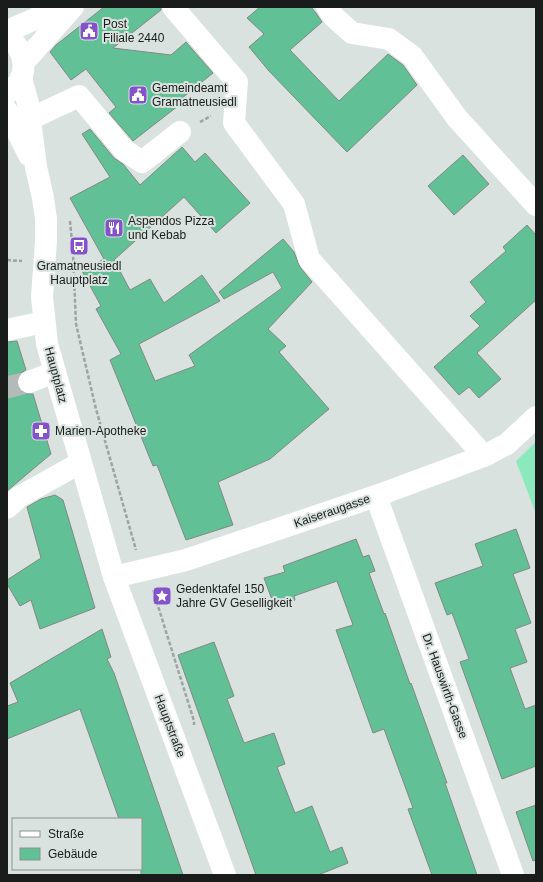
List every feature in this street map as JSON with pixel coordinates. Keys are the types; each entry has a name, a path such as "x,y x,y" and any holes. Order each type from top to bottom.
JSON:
{"main road":[{"path":"7,31 33,20 57,7"},
{"path":"17,78 73,7"},
{"path":"173,7 237,82 234,123 294,204 309,259 484,456"},
{"path":"327,7 333,16 352,33 389,40 412,56 457,118 536,205"},
{"name":"Hauptplatz","path":"7,37 18,47 17,78 28,103 36,167 46,219 42,297 47,344 114,577"},
{"path":"30,119 79,96 124,150 142,162 180,132"},
{"name":"Hauptplatz","path":"7,112 36,167"},
{"path":"7,330 44,322"},
{"path":"29,382 55,372"},
{"name":"Kaiseraugasse","path":"114,577 186,560 376,496 484,456 507,444 536,417"},
{"path":"7,508 19,497 80,463"},
{"name":"Dr. Hauswirth-Gasse","path":"376,496 513,875"},
{"name":"Hauptstraße","path":"114,577 225,875"}],"path":[{"path":"180,132 216,114 234,123"},
{"path":"70,218 74,253 76,324 96,409 142,570 152,588 194,721 194,727 189,733 175,740"}],"green space":[{"path":"536,442 536,514 516,461"}],"building":[{"path":"104,7 161,7 161,10 113,48 171,55 186,42 213,73 176,103 178,106 133,141 109,113 116,107 86,69 71,80 50,52 56,45"},
{"path":"260,7 311,7 322,22 290,50 339,101 388,54 403,65 417,85 347,152 269,71 249,47 264,34 247,18"},
{"path":"90,129 114,158 123,164 140,185 182,147 195,162 205,153 250,203 216,233 184,197 114,260 130,290 150,279 164,303 202,275 220,301 139,344 155,381 195,366 189,355 282,288 273,272 224,299 219,292 283,239 294,252 300,267 312,282 268,329 286,346 279,352 329,409 270,459 218,482 233,525 186,540 157,465 153,466 110,360 121,354 96,309 101,306 82,271 104,259 70,198 110,177 82,134"},
{"path":"463,155 489,184 454,215 428,186"},
{"path":"527,225 536,235 536,300 477,353 501,379 479,398 469,387 459,395 434,367 480,326 470,316 486,302 470,282 506,251 503,247"},
{"path":"17,341 26,370 19,374 17,386 21,392 33,394 51,454 7,491 7,342"},
{"path":"55,495 63,500 95,608 40,629 31,600 20,606 7,584 7,580 41,558 27,507 41,499"},
{"path":"516,529 530,568 513,574 531,623 515,629 527,662 510,668 525,709 536,705 536,766 502,779 460,662 469,659 452,613 447,615 435,583 483,566 475,544"},
{"path":"356,539 363,557 369,555 375,571 369,573 447,783 445,783 477,875 432,875 408,809 413,808 384,729 373,733 336,630 353,625 337,581 294,596 295,600 275,608 264,578 285,572 283,566"},
{"path":"102,629 111,657 107,659 114,673 183,875 141,875 142,818 119,818 80,709 7,739 7,706 18,702 10,683"},
{"path":"214,642 234,696 227,699 244,743 274,733 285,764 277,767 295,813 312,806 330,852 342,847 348,863 318,875 256,875 178,655"},
{"path":"536,805 536,860 533,861 516,812"}],"tunnel":[{"path":"7,380 9,387 29,382"}],"place":[{"name":"Post Filiale 2440","path":"89,31"},
{"name":"Gemeindeamt Gramatneusiedl","path":"138,95"},
{"name":"Aspendos Pizza und Kebab","path":"114,228"},
{"name":"Gramatneusiedl Hauptplatz","path":"79,246"},
{"name":"Marien-Apotheke","path":"41,431"},
{"name":"Gedenktafel 150 Jahre GV Geselligkeit","path":"162,596"}]}
